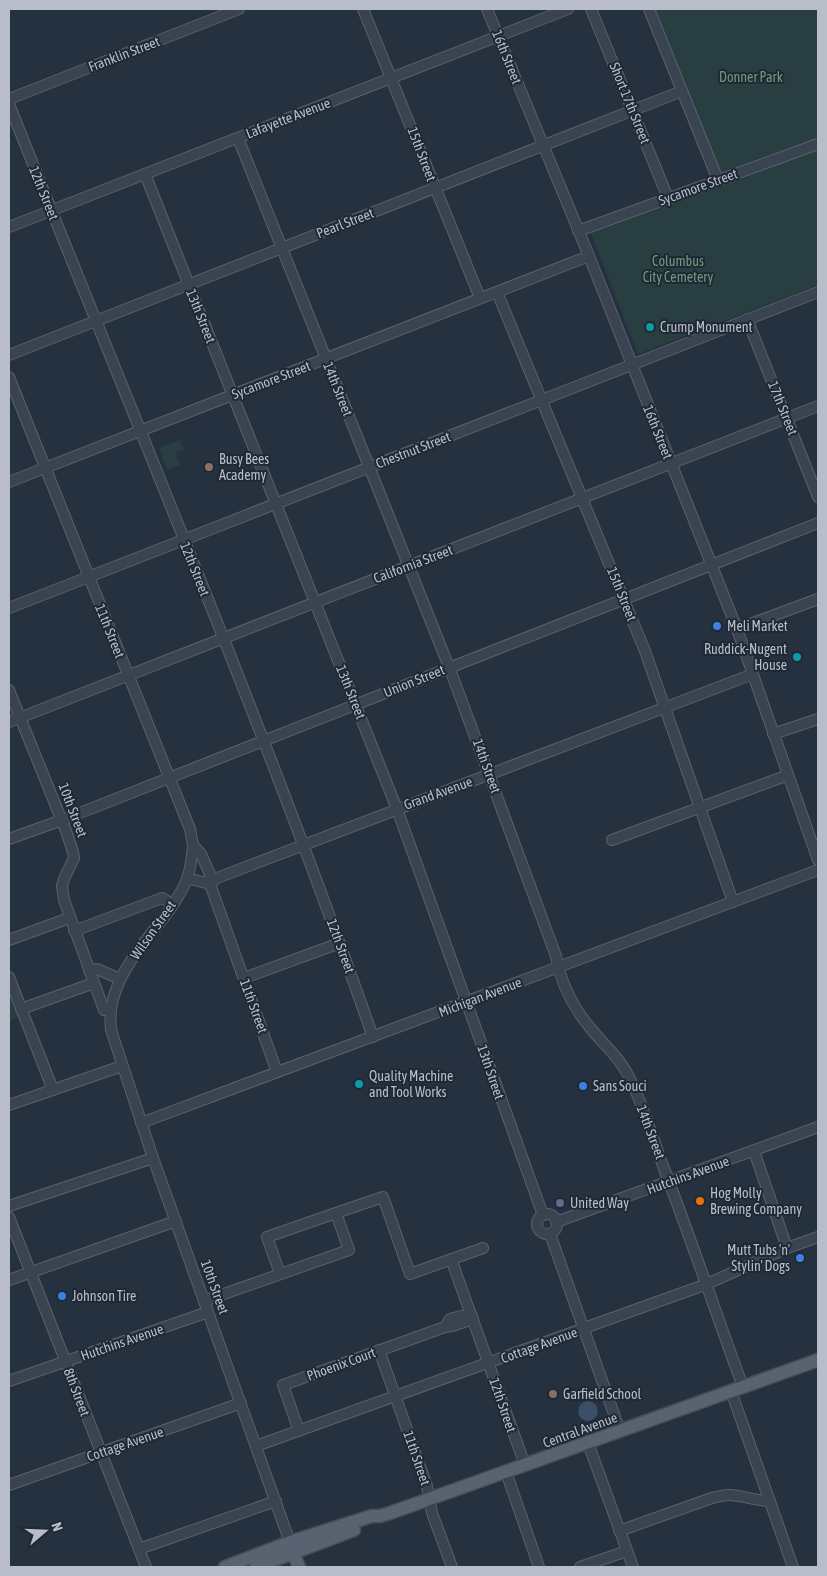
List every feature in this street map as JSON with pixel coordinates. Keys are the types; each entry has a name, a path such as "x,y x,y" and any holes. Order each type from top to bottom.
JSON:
{"main road":[{"name":"Central Avenue","path":"225,1567 374,1522 380,1516 430,1500 818,1360"},
{"name":"Central Avenue","path":"256,1567 292,1547"},
{"name":"10th Street","path":"292,1547 299,1567"}],"street":[{"name":"Franklin Street","path":"9,99 239,9"},
{"name":"15th Street","path":"363,9 480,298"},
{"name":"16th Street","path":"487,9 589,256 737,630 788,775 814,837 818,860"},
{"name":"Lafayette Avenue","path":"9,227 568,9"},
{"name":"Short 17th Street","path":"591,9 668,198"},
{"path":"649,9 718,180"},
{"name":"Pearl Street","path":"9,355 682,91"},
{"name":"12th Street","path":"9,104 264,740 373,1037"},
{"name":"14th Street","path":"238,138 450,667 571,1000 592,1030 617,1056 632,1081 707,1284 769,1501 793,1567"},
{"name":"Sycamore Street","path":"578,231 818,144"},
{"name":"13th Street","path":"144,174 397,809 543,1215"},
{"name":"Sycamore Street","path":"9,482 589,256"},
{"name":"15th Street","path":"497,292 625,599 665,706 733,902"},
{"name":"Chestnut Street","path":"9,608 818,292"},
{"name":"17th Street","path":"747,319 818,497"},
{"name":"11th Street","path":"9,378 190,828 193,844 201,854 210,874 210,884 278,1072"},
{"name":"California Street","path":"9,722 818,406"},
{"name":"Union Street","path":"9,839 62,820 818,524"},
{"path":"737,630 818,599"},
{"name":"Grand Avenue","path":"210,884 217,878 303,844 753,674"},
{"name":"10th Street","path":"9,690 62,820 73,852 74,858 62,886 64,900 74,931 107,1012 122,1066 153,1158 292,1547"},
{"path":"774,734 818,719"},
{"path":"612,840 788,775"},
{"name":"Wilson Street","path":"107,1012 120,979 173,904 187,878 193,844"},
{"name":"Michigan Avenue","path":"141,1123 818,870"},
{"path":"187,878 210,884"},
{"path":"74,931 162,898 173,904"},
{"path":"9,940 70,918"},
{"path":"244,978 340,943"},
{"path":"89,971 97,968 120,979"},
{"path":"9,977 53,1090"},
{"path":"22,1009 94,983"},
{"path":"9,1104 122,1066"},
{"name":"Hutchins Avenue","path":"556,1222 818,1127"},
{"path":"754,1151 787,1248"},
{"path":"9,1206 153,1158"},
{"path":"280,1274 268,1238 383,1197 410,1274 483,1248"},
{"path":"204,1301 349,1250 336,1214"},
{"path":"543,1215 549,1215 556,1222 556,1229 550,1234 542,1233 538,1229 537,1223 543,1215"},
{"name":"8th Street","path":"9,1218 146,1567"},
{"path":"9,1280 176,1221"},
{"path":"550,1234 620,1431"},
{"name":"Cottage Avenue","path":"256,1446 707,1284 787,1248 818,1237"},
{"name":"12th Street","path":"450,1259 525,1465"},
{"name":"Hutchins Avenue","path":"9,1381 208,1312"},
{"name":"Phoenix Court","path":"300,1431 283,1385 445,1327 450,1320 460,1316 472,1318"},
{"name":"11th Street","path":"379,1350 427,1486 432,1512 452,1567"},
{"name":"Cottage Avenue","path":"9,1485 240,1403"},
{"path":"588,1442 633,1567"},
{"path":"506,1472 540,1567"},
{"path":"619,1531 712,1498 726,1495 756,1501 769,1501"},
{"path":"139,1549 276,1501"},
{"path":"580,1567 628,1551"}],"green space":[{"name":"Donner Park","path":"654,9 818,9 818,144 718,180"},
{"name":"Columbus City Cemetery","path":"818,150 818,285 638,354 590,231"},
{"path":"180,440 184,449 176,453 180,465 167,470 159,448"},
{"path":"9,985 21,1016 9,1021"}],"water":[{"path":"588,1401 595,1404 598,1411 595,1418 588,1421 581,1418 578,1411 581,1404"}],"place":[{"name":"Crump Monument","path":"650,327"},
{"name":"Busy Bees Academy","path":"209,467"},
{"name":"Meli Market","path":"717,626"},
{"name":"Ruddick-Nugent House","path":"797,657"},
{"name":"Quality Machine and Tool Works","path":"359,1084"},
{"name":"Sans Souci","path":"583,1086"},
{"name":"Hog Molly Brewing Company","path":"700,1201"},
{"name":"United Way","path":"560,1203"},
{"name":"Mutt Tubs 'n' Stylin' Dogs","path":"800,1258"},
{"name":"Johnson Tire","path":"62,1296"},
{"name":"Garfield School","path":"553,1394"}]}
